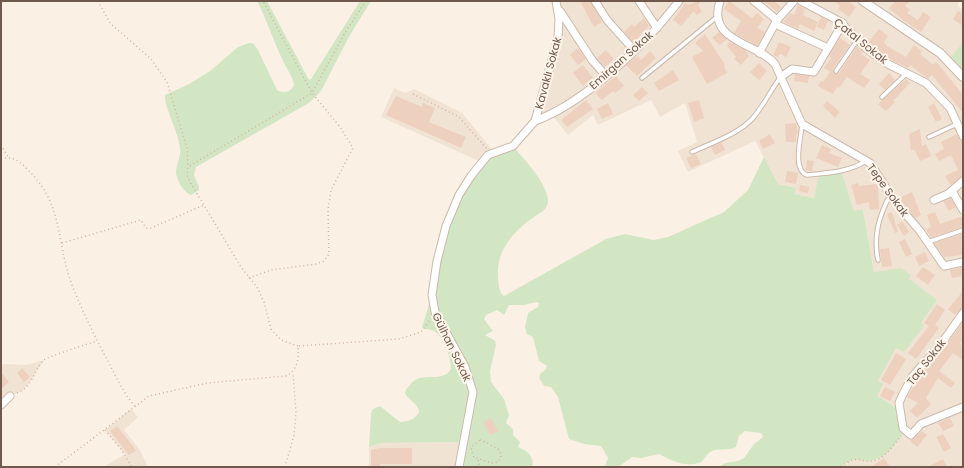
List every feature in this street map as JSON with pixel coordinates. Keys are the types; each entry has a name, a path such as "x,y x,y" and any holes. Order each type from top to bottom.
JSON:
{"street":[{"path":"595,1 607,20 634,50"},
{"path":"639,1 657,28"},
{"name":"Emirgan Sokak","path":"535,121 567,104 606,76 657,28 679,1"},
{"path":"720,1 718,16 722,26 734,40 759,52 773,61 802,124"},
{"path":"754,1 776,22 828,48"},
{"path":"759,52 776,22 794,1"},
{"name":"Çatal Sokak","path":"801,1 843,23 880,59 926,83 935,90 950,108 963,136"},
{"path":"864,1 940,53 963,77"},
{"path":"557,4 588,54 606,76"},
{"name":"Kavaklı Sokak","path":"535,121 558,38 559,19 557,4"},
{"path":"781,77 788,71 795,68 814,72 843,23"},
{"name":"Gülhan Sokak","path":"459,467 471,409 472,392 465,367 448,333 435,312 432,295 434,279 446,226 464,186 480,162 491,153 513,146 535,121"},
{"name":"Tepe Sokak","path":"802,124 866,161 874,168 890,195 944,266 963,262"},
{"path":"934,200 942,198 963,181"},
{"path":"952,191 963,210"},
{"name":"Taç Sokak","path":"908,433 903,428 899,403 902,396 912,377 941,344 963,313"},
{"path":"1,405 10,396"},
{"path":"908,433 921,424 963,407"}],"lane":[{"path":"642,78 718,16"},
{"path":"836,71 858,39"},
{"path":"882,97 907,73"},
{"path":"692,152 748,123 760,109 781,77"},
{"path":"802,124 798,165 804,174 807,175 841,170 857,166 866,161"},
{"path":"930,137 957,124"},
{"path":"878,260 875,238 881,214 890,195"},
{"path":"927,243 963,230"}],"path":[{"path":"98,1 110,23 151,59 168,82 187,148 187,175 241,267 261,296 271,329 281,340 298,346 384,341 409,337 425,327 435,312"},
{"path":"250,278 271,270 316,264 324,261 329,254 328,210 331,190 353,148 333,117 312,93 263,1"},
{"path":"188,167 312,93 346,31 366,1"},
{"path":"413,94 459,116 491,153"},
{"path":"1,145 8,157 20,163 37,178 45,189 57,217 72,283 97,341 120,384 135,406"},
{"path":"1,159 8,157"},
{"path":"62,243 141,220 146,228 151,228 204,205"},
{"path":"10,396 22,391 30,382 44,360 97,341"},
{"path":"285,467 294,435 296,420 293,373 296,368 298,346"},
{"path":"55,467 149,396 207,383 286,376 293,373"},
{"path":"105,430 121,449 132,467"},
{"path":"842,467 856,458 871,460 880,458 908,433"},
{"path":"483,440 500,452 500,460 493,464 478,460 472,455 471,448 476,442 483,440"},
{"path":"478,460 480,467"}],"shaded area":[{"path":"556,1 958,1 958,6 963,9 963,42 949,61 963,77 963,467 930,467 929,465 926,467 841,467 856,458 876,460 880,458 891,448 905,431 900,410 876,396 878,381 896,348 923,326 874,272 863,209 854,211 841,170 814,198 795,194 795,188 778,184 755,141 688,172 678,151 697,142 685,103 660,117 651,100 598,125 593,115 568,135 551,114 535,121 558,38"},
{"path":"394,88 405,93 414,89 462,113 494,152 481,162 381,117"},
{"path":"44,360 30,382 22,391 10,396 1,405 1,366 4,364 26,365"},
{"path":"131,409 138,417 124,430 140,450 148,467 104,467 125,454 105,430"},
{"path":"463,442 459,467 369,467 369,447 381,443"}],"green space":[{"path":"257,1 267,1 309,80 360,1 371,1 350,35 321,91 309,103 196,167 194,175 199,190 191,195 188,194 179,183 176,173 180,149 177,135 165,100 165,95 189,84 210,71 238,47 249,43 253,43 258,50 277,90 287,92 294,85"},
{"path":"963,42 963,77 948,61"},
{"path":"513,146 540,180 547,195 548,202 544,210 517,231 502,252 499,260 498,279 500,291 504,296 606,239 625,234 654,240 668,237 724,212 748,190 764,157 778,184 796,188 795,194 814,198 819,173 841,170 854,211 863,209 874,272 901,268 911,275 909,279 937,300 921,323 924,326 904,352 896,348 878,381 883,384 877,396 900,410 906,430 893,447 881,457 867,461 856,459 852,460 841,467 719,467 725,463 738,461 744,458 754,444 763,437 761,433 745,431 739,436 736,447 712,451 701,462 695,464 679,463 659,454 641,458 632,457 618,467 605,467 608,458 601,446 584,444 569,439 558,397 551,387 544,386 539,378 540,374 546,369 547,366 539,361 533,337 527,334 525,327 528,313 538,307 539,303 536,302 524,305 509,305 504,315 497,310 486,315 484,319 493,331 485,335 495,341 496,345 490,371 491,382 504,399 509,415 506,423 513,429 513,435 520,442 518,447 530,454 533,463 532,467 459,467 462,442 381,443 369,447 371,414 373,409 380,406 400,422 411,420 416,417 419,412 417,406 405,393 407,388 415,380 425,377 442,376 447,374 451,369 451,364 444,342 434,331 422,327 432,295 446,226 480,162"}],"building":[{"path":"590,1 602,22 594,27 581,3"},
{"path":"701,1 698,5 702,12 696,15 694,11 681,26 673,20 685,3 688,5"},
{"path":"729,1 752,18 757,13 764,19 757,28 765,32 757,46 734,33 741,21 724,9"},
{"path":"763,1 774,1 781,7 777,12"},
{"path":"834,1 848,1 856,7 849,17 838,9 840,6"},
{"path":"896,1 910,1 905,6 910,10 907,13 918,20 923,12 931,17 921,32 904,21 889,8"},
{"path":"798,5 805,9 803,15 818,22 814,31 800,24 798,29 783,22 790,13 794,15"},
{"path":"958,11 963,14 963,26 953,19"},
{"path":"821,17 828,21 824,30 817,27"},
{"path":"644,18 649,26 634,42 624,32 632,24 634,27"},
{"path":"879,29 888,36 884,42 887,46 906,57 914,45 922,51 920,54 933,65 935,62 939,65 963,95 963,113 932,75 928,79 910,65 908,68 889,59 868,43"},
{"path":"719,32 727,39 720,45 712,38"},
{"path":"705,34 725,65 724,66 727,73 707,84 692,57 703,51 695,43"},
{"path":"840,38 850,45 833,69 833,73 839,73 857,46 863,52 861,54 870,60 860,74 870,80 864,88 847,77 839,88 837,87 833,94 818,86 830,72 824,68 831,58 829,56"},
{"path":"729,42 745,50 749,56 741,65 734,59 736,57 727,46"},
{"path":"779,42 791,47 786,57 780,54 778,57 773,55"},
{"path":"578,48 586,59 578,65 570,55"},
{"path":"606,50 614,59 605,67 597,58"},
{"path":"650,51 656,58 637,76 626,65 637,56 641,60"},
{"path":"759,63 767,71 759,80 750,72"},
{"path":"583,65 593,78 583,86 573,73"},
{"path":"673,70 679,80 659,91 654,83"},
{"path":"889,73 895,80 885,90 879,84"},
{"path":"795,74 809,76 808,83 794,81"},
{"path":"616,76 624,86 615,93 613,91 602,100 595,93"},
{"path":"906,79 910,83 886,111 878,104"},
{"path":"642,87 648,93 639,101 633,95"},
{"path":"396,96 422,107 423,103 435,108 429,122 466,137 461,148 386,115"},
{"path":"586,100 593,109 567,127 561,120"},
{"path":"699,100 704,118 694,122 688,103"},
{"path":"827,101 840,112 835,118 823,106"},
{"path":"608,103 613,114 602,119 597,109"},
{"path":"934,103 942,119 936,122 928,107"},
{"path":"796,123 798,133 796,134 796,142 786,142 785,124"},
{"path":"920,129 922,146 926,144 931,156 920,161 914,149 911,151 909,134"},
{"path":"770,134 775,143 763,149 759,141"},
{"path":"957,134 960,140 963,141 963,176 951,185 945,176 958,170 951,155 939,161 935,154 944,149 941,142"},
{"path":"722,142 725,150 715,155 711,147"},
{"path":"822,145 831,149 829,153 842,158 838,167 816,158"},
{"path":"696,154 701,164 691,168 686,158"},
{"path":"807,160 814,161 812,171 806,170"},
{"path":"787,171 798,173 796,184 785,182"},
{"path":"858,183 859,186 876,184 878,186 879,209 870,210 869,202 857,205 851,185"},
{"path":"800,185 809,187 808,193 799,191"},
{"path":"912,192 921,215 915,218 899,198"},
{"path":"950,198 956,207 949,211 943,201"},
{"path":"892,212 898,232 895,233 887,214"},
{"path":"935,212 940,224 963,216 963,227 931,238 926,229 931,227 927,215"},
{"path":"902,221 909,232 904,236 897,225"},
{"path":"963,233 963,255 944,257 934,243"},
{"path":"905,239 912,254 906,257 899,242"},
{"path":"889,248 892,266 882,267 880,249"},
{"path":"925,252 929,261 919,266 915,257"},
{"path":"923,267 935,275 928,285 916,276"},
{"path":"963,267 963,276 952,278 950,270"},
{"path":"963,291 963,308 955,315 948,309"},
{"path":"937,304 945,310 935,325 939,328 916,359 908,353 929,326 924,323"},
{"path":"963,322 963,339 960,344 963,346 963,360 953,353 939,371 955,383 951,388 938,378 926,398 931,404 917,418 910,411 918,403 907,397 921,374 945,347"},
{"path":"896,353 906,359 890,385 881,380"},
{"path":"22,368 30,377 24,382 17,373"},
{"path":"1,372 9,382 1,389"},
{"path":"885,387 895,392 890,401 880,396"},
{"path":"491,418 498,431 490,435 483,422"},
{"path":"950,418 954,426 943,431 938,423"},
{"path":"117,426 136,450 129,455 110,431"},
{"path":"922,431 927,435 917,447 910,441"},
{"path":"943,434 951,448 944,452 936,437"},
{"path":"380,448 412,448 412,464 380,464 380,467 371,467 371,450"},
{"path":"884,458 890,467 871,467"},
{"path":"943,459 947,467 928,467"}]}
